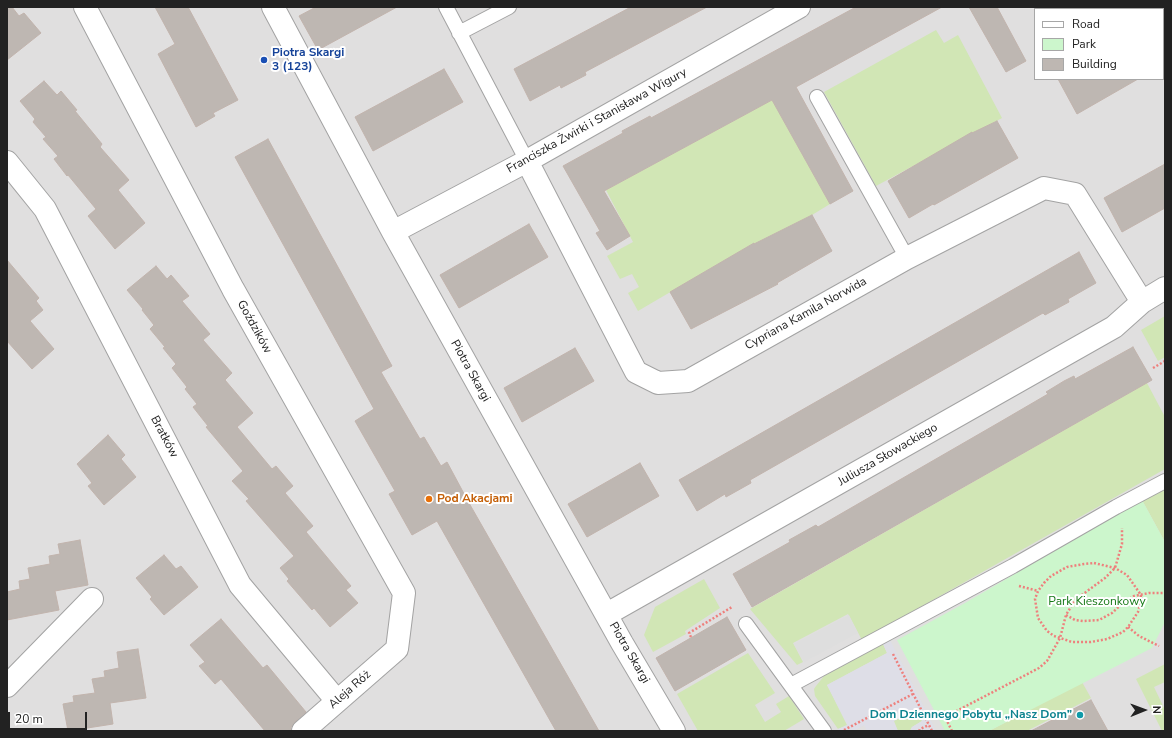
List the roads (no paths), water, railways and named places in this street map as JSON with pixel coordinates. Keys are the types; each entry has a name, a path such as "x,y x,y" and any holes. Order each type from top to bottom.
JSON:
{"street":[{"name":"Goździków","path":"85,7 233,289 404,593 397,649"},
{"name":"Piotra Skargi","path":"273,7 392,232 674,731"},
{"name":"Franciszka Żwirki i Stanisława Wigury","path":"392,232 526,161 799,7"},
{"name":"Cypriana Kamila Norwida","path":"526,161 636,372 658,383 688,381 907,258 1044,188 1075,194 1142,302"},
{"name":"Bratków","path":"7,162 45,209 240,585 337,701"},
{"name":"Juliusza Słowackiego","path":"607,614 1114,327 1142,302 1165,288"},
{"path":"7,686 92,599"},
{"name":"Aleja Róż","path":"302,731 397,649"}],"lane":[{"path":"446,7 526,161"},
{"path":"459,33 509,7"},
{"path":"817,97 907,258"},
{"path":"791,686 1013,566 1116,507 1165,481"},
{"path":"746,624 824,731"}],"place":[{"name":"Piotra Skargi 3 (123)","path":"264,60"},
{"name":"Pod Akacjami","path":"429,499"},
{"name":"Dom Dziennego Pobytu „Nasz Dom”","path":"1080,715"}],"park label":[{"name":"Park Kieszonkowy","path":"1097,602"}]}
